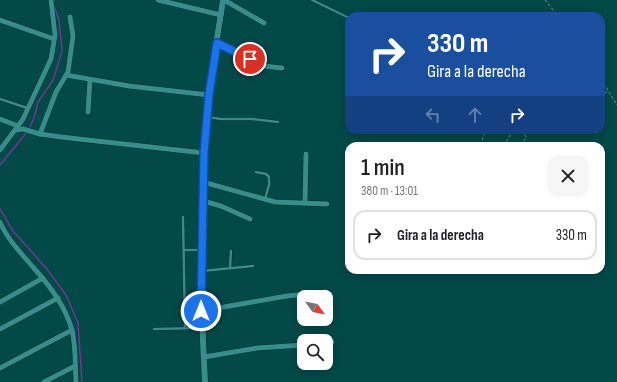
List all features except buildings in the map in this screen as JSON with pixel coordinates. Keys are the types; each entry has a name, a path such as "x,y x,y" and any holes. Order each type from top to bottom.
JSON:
{"street":[{"path":"0,150 17,128 51,59 54,39 51,0"},
{"path":"158,0 221,15"},
{"path":"205,382 201,311 204,153 209,95 224,0 264,23"},
{"path":"38,134 56,92 66,75 73,36 70,17"},
{"path":"0,20 54,39"},
{"path":"217,43 264,66 282,68"},
{"path":"66,75 90,80 209,95"},
{"path":"88,112 90,80"},
{"path":"0,119 17,128 38,134 204,153"},
{"path":"305,203 306,154"},
{"path":"203,182 276,202 327,204"},
{"path":"203,201 221,206 250,219"},
{"path":"0,222 2,231 43,278 58,298 65,312 72,330 76,382"},
{"path":"0,302 43,278"},
{"path":"201,311 297,295"},
{"path":"0,329 58,298"},
{"path":"0,368 72,330"},
{"path":"204,357 258,348 297,345"},
{"path":"44,382 75,366"}],"lane":[{"path":"312,0 345,16"},
{"path":"0,99 28,108"},
{"path":"207,117 278,122"},
{"path":"256,172 266,174 269,177 269,185 265,199"},
{"path":"183,217 184,328"},
{"path":"184,250 202,250"},
{"path":"230,268 231,251"},
{"path":"202,271 253,266"},
{"path":"154,329 202,328"}],"path":[{"path":"545,0 555,12"},
{"path":"605,86 617,105"}],"waterway":[{"path":"29,129 34,118 38,102 53,80 62,51 59,20 54,6"},
{"path":"0,165 27,132"},
{"path":"0,209 13,231 46,268 66,295 78,323 82,382"}],"route":[{"path":"201,311 204,153 209,95 217,43 250,59"}]}
